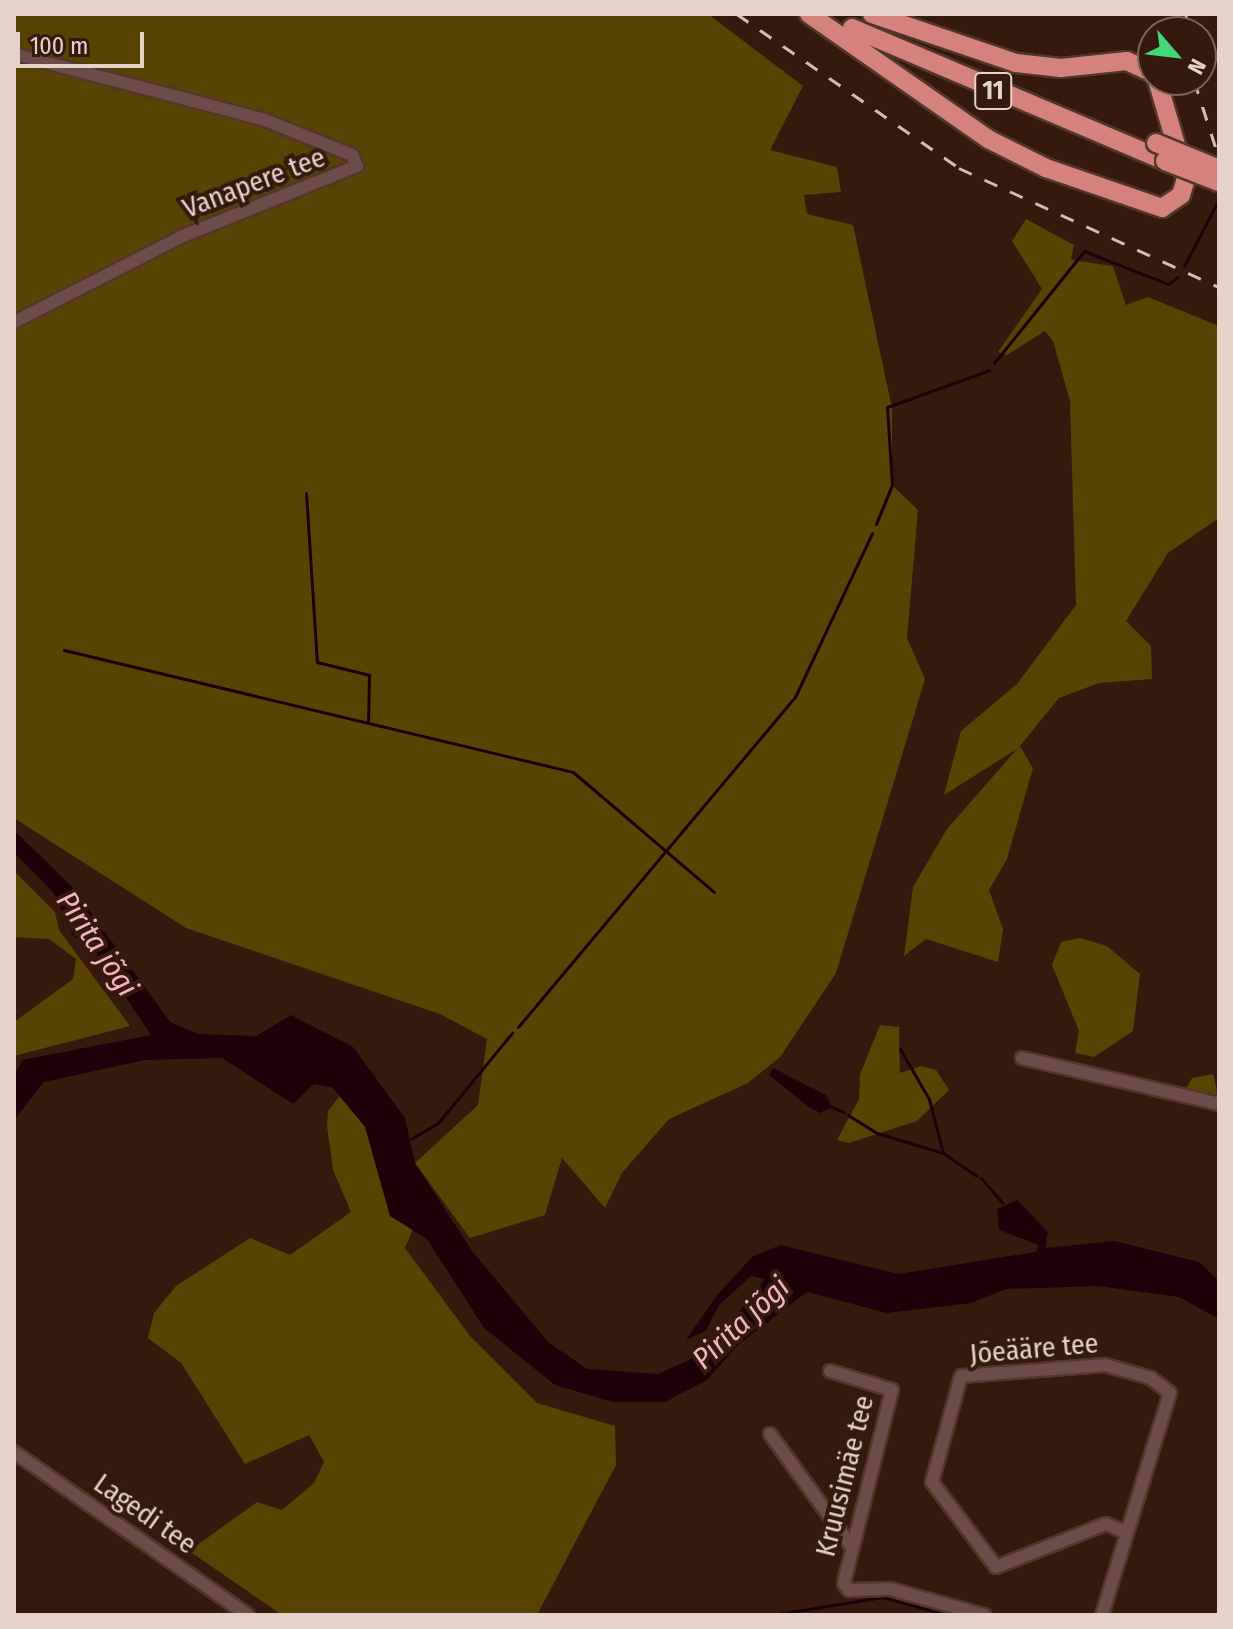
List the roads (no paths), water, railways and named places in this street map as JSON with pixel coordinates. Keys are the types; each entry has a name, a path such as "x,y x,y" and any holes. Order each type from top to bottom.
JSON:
{"highway":[{"path":"809,14 988,139 1046,168 1162,208 1181,195 1186,179 1162,96"},
{"name":"11","path":"824,14 1219,182"},
{"name":"11","path":"851,14 1219,169"},
{"path":"872,14 1016,63 1061,68 1137,62"}],"street":[{"name":"Vanapere tee","path":"14,54 265,120 352,155 357,166 183,236 14,322"},
{"path":"1022,1058 1219,1104"},
{"name":"Jõeääre tee","path":"1102,1615 1125,1532 1170,1409 1167,1388 1105,1365 961,1376 932,1482 996,1567 1106,1524 1125,1532"},
{"name":"Kruusimäe tee","path":"830,1371 892,1390 851,1546 849,1590 890,1589 984,1615"},
{"path":"770,1434 851,1546"},
{"name":"Lagedi tee","path":"14,1452 248,1615"}],"water":[{"name":"Pirita jõgi","path":"14,830 72,887 170,1022 198,1034 256,1036 291,1015 353,1047 405,1118 415,1163 472,1251 548,1342 587,1369 658,1374 691,1359 717,1340 765,1279 751,1276 719,1305 706,1331 686,1340 718,1294 753,1256 781,1245 898,1274 1036,1252 1038,1245 999,1230 997,1209 1017,1200 1048,1232 1045,1248 1115,1241 1199,1262 1219,1281 1219,1319 1179,1297 1098,1286 1006,1289 971,1303 887,1313 807,1292 738,1345 707,1380 665,1402 613,1402 555,1385 484,1328 427,1239 390,1216 365,1127 332,1087 314,1084 293,1104 222,1058 145,1060 44,1082 14,1120 14,1076 22,1060 151,1035 90,944 73,936 53,892 14,853"},
{"path":"773,1068 826,1095 832,1107 820,1113 809,1107 769,1075"}],"waterway":[{"path":"1219,14 1219,30"},
{"path":"1219,82 1219,118"},
{"path":"1184,266 1217,203"},
{"path":"994,363 1084,251 1168,284 1178,277"},
{"path":"876,524 892,485 887,407 990,370"},
{"path":"306,493 317,662 369,675 368,723"},
{"path":"518,1027 795,697 872,533"},
{"path":"64,650 573,772 714,892"},
{"path":"411,1139 438,1123 512,1033"},
{"path":"900,1049 929,1099 943,1153 977,1176"},
{"path":"832,1107 844,1112"},
{"path":"848,1115 877,1133 943,1153"},
{"path":"981,1178 1003,1203"},
{"path":"772,1615 883,1597 947,1615"}],"railway":[{"path":"737,14 959,168 1219,287"},
{"path":"1199,96 1219,158"}]}
